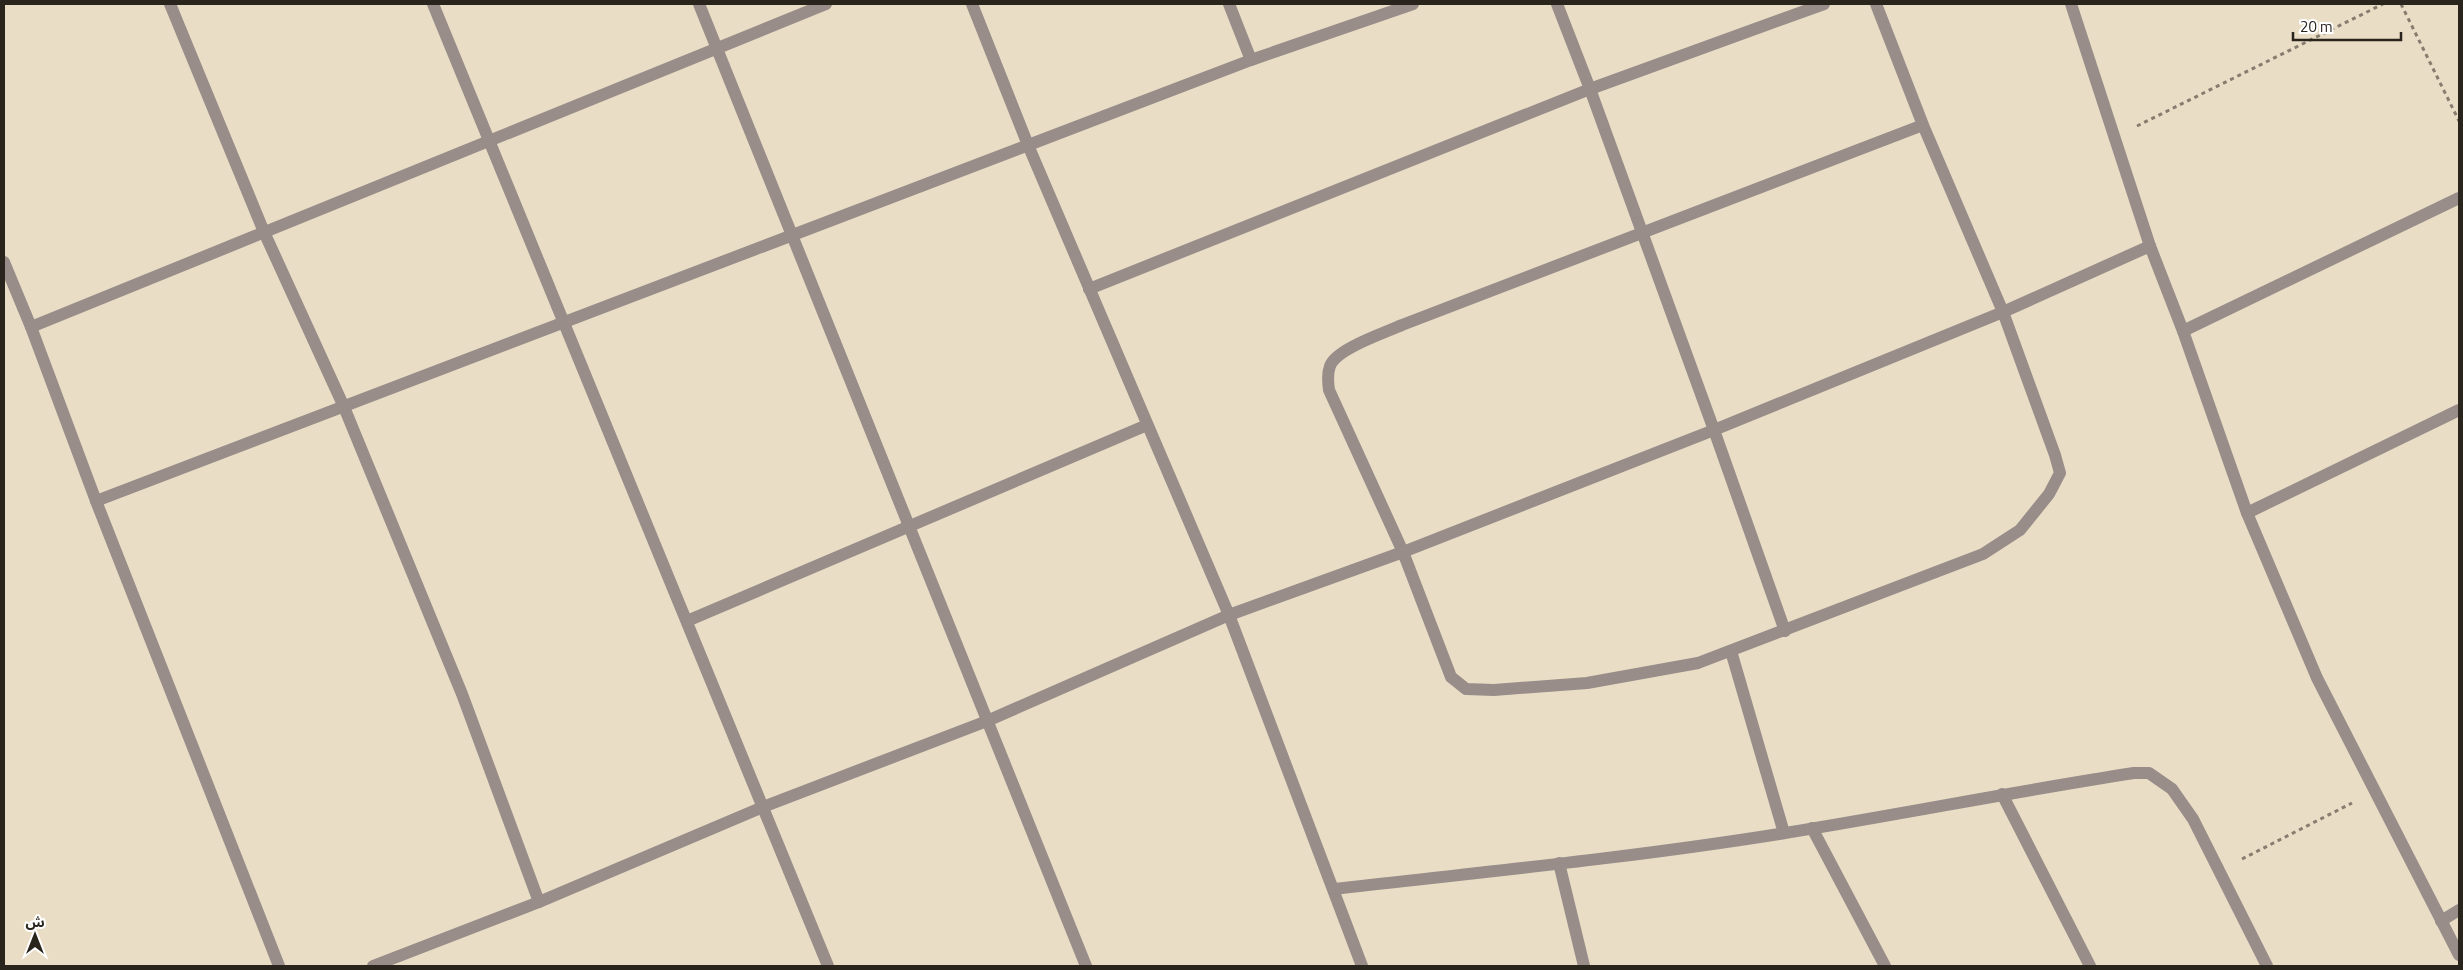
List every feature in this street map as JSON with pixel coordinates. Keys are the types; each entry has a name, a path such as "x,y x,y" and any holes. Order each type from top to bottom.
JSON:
{"street":[{"path":"170,4 264,232 344,407 462,694 539,902"},
{"path":"434,4 828,966"},
{"path":"699,4 1086,966"},
{"path":"31,327 826,4"},
{"path":"972,4 1028,145 1229,615 1362,966"},
{"path":"1228,4 1251,60"},
{"path":"96,501 1251,60 1413,4"},
{"path":"1557,4 1714,430 1785,631"},
{"path":"1089,290 1590,90 1824,4"},
{"path":"1876,4 1923,125 2003,312 2060,473 2049,494 2020,530 1983,554 1785,631 1698,662 1587,684 1466,690 1451,678 1402,552 1329,390 1328,374 1335,358 1402,325 1640,232 1923,125"},
{"path":"2071,4 2150,246 2183,331 2246,513 2317,678 2459,955"},
{"path":"2183,331 2459,198"},
{"path":"373,966 539,902 763,807 987,721 1229,615 1402,552 1714,430 2003,312 2150,246"},
{"path":"4,262 279,966"},
{"path":"2246,513 2459,410"},
{"path":"687,621 1147,425"},
{"path":"1731,651 1784,833"},
{"path":"1334,889 1784,833 2002,794 2134,773 2149,773 2172,789 2193,819 2267,966"},
{"path":"2002,794 2090,966"},
{"path":"1812,828 1886,966"},
{"path":"1559,862 1584,966"},
{"path":"2440,921 2459,910"}],"path":[{"path":"2114,137 2383,4"},
{"path":"2401,4 2459,121"},
{"path":"2219,870 2375,791"}]}
